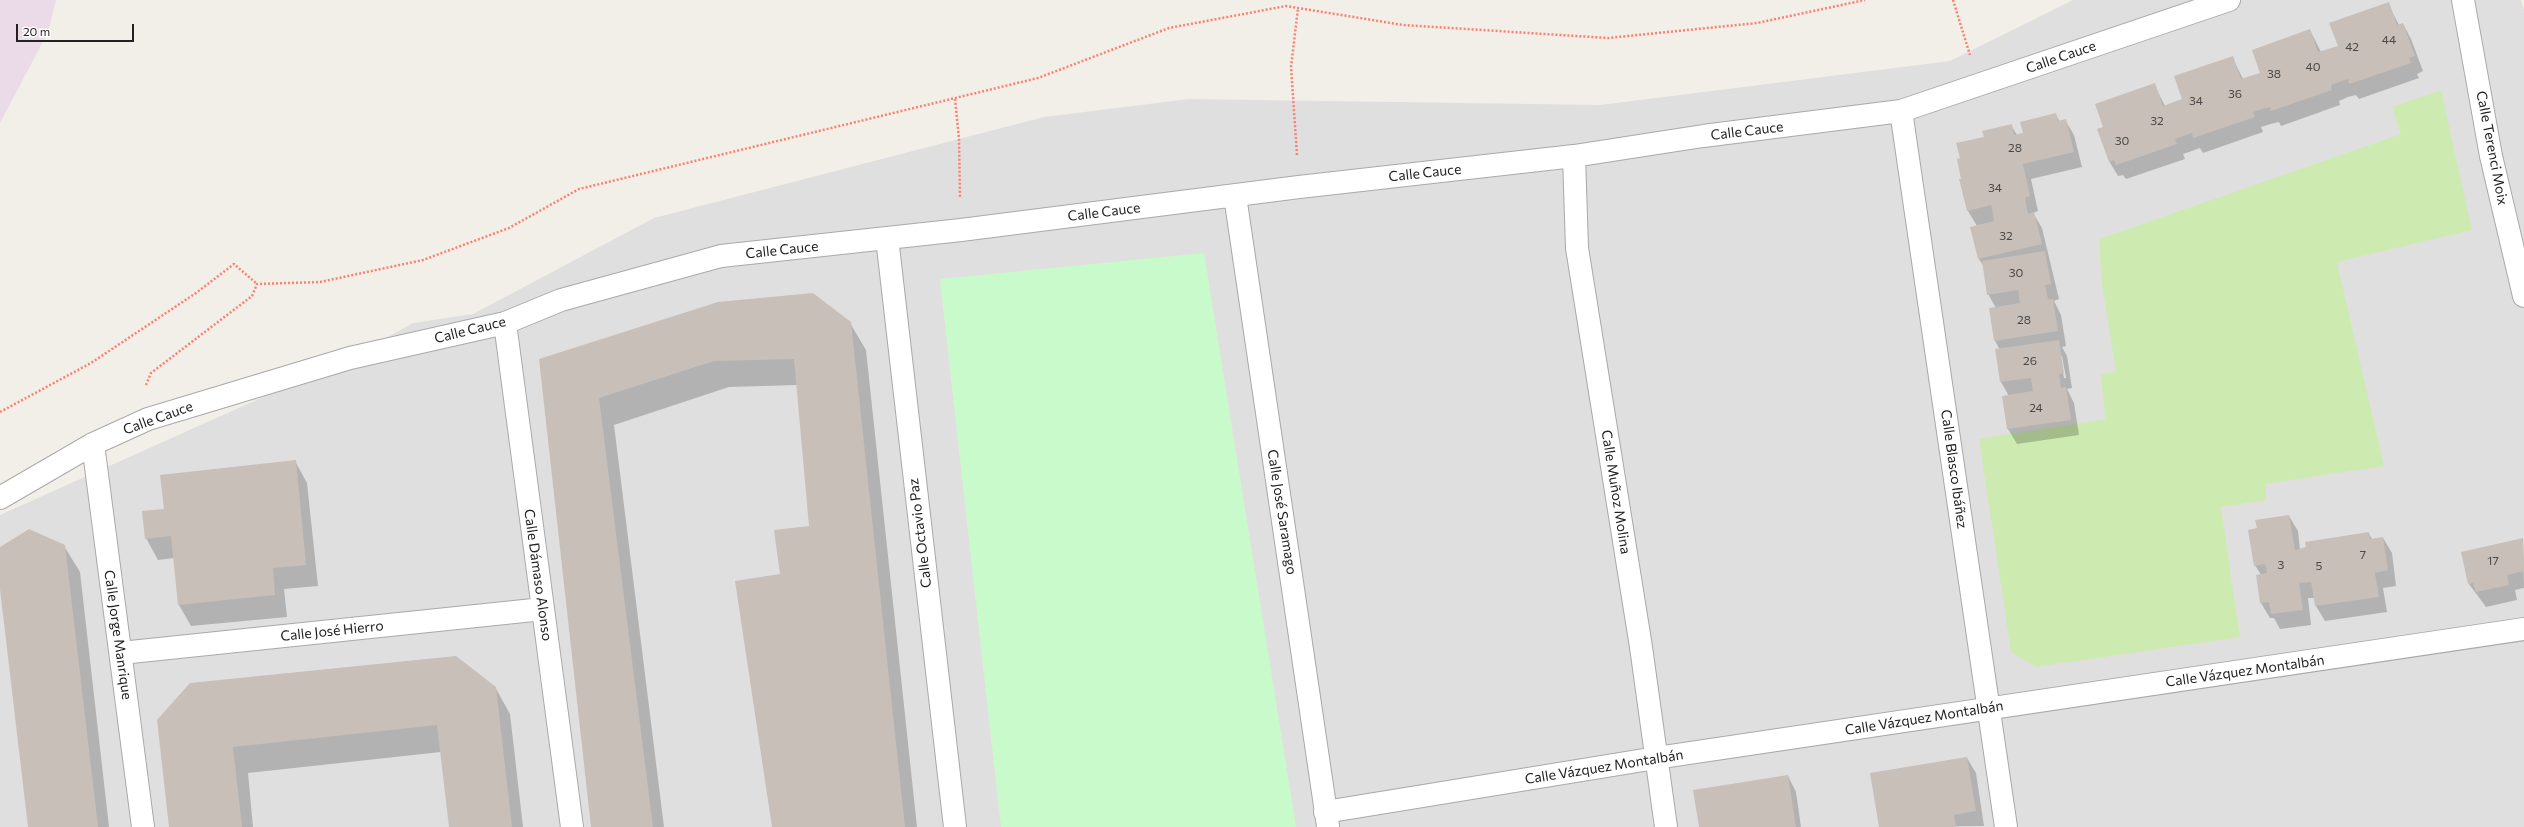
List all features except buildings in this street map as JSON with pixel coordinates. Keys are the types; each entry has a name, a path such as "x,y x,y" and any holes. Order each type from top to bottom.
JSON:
{"street":[{"name":"Calle Cauce","path":"0,498 93,444 148,419 350,358 505,323 561,300 721,256 961,230 1299,187 1574,156 1703,136 1901,111 2229,0"},
{"name":"Calle Terenci Moix","path":"2464,0 2491,156 2524,296"},
{"name":"Calle Blasco Ibáñez","path":"1901,111 2006,827"},
{"name":"Calle Muñoz Molina","path":"1574,156 1577,248 1641,647 1666,827"},
{"name":"Calle José Saramago","path":"1235,196 1327,820"},
{"name":"Calle Octavio Paz","path":"887,238 955,827"},
{"name":"Calle Dámaso Alonso","path":"505,323 572,827"},
{"name":"Calle Jorge Manrique","path":"93,444 143,827"},
{"name":"Calle José Hierro","path":"121,653 543,609"},
{"name":"Calle Vázquez Montalbán","path":"1327,820 1656,758 1722,750 1989,708 2524,629"}],"path":[{"path":"0,412 91,363 196,293 234,264 257,284 320,282 423,260 509,228 579,190 1038,78 1169,28 1286,6 1403,26 1608,38 1757,23 1865,0"},
{"path":"1953,0 1966,45 1981,84"},
{"path":"1298,8 1291,66 1299,187"},
{"path":"954,99 959,139 961,230"},
{"path":"148,419 145,387 151,373 252,296 257,284"}],"shaded area":[{"path":"0,0 56,0 48,32 0,123"},
{"path":"2073,0 2521,0 2524,10 2524,827 0,827 0,515 350,358 413,323 473,314 654,218 1044,117 1189,99 1600,105 1950,61"}],"green space":[{"path":"2441,90 2472,230 2337,262 2384,466 2265,484 2266,500 2221,507 2240,637 2036,667 2011,652 1979,439 2105,419 2101,374 2116,372 2102,284 2099,239 2401,134 2392,107"},
{"path":"1204,253 1296,827 1001,827 940,279"}]}
